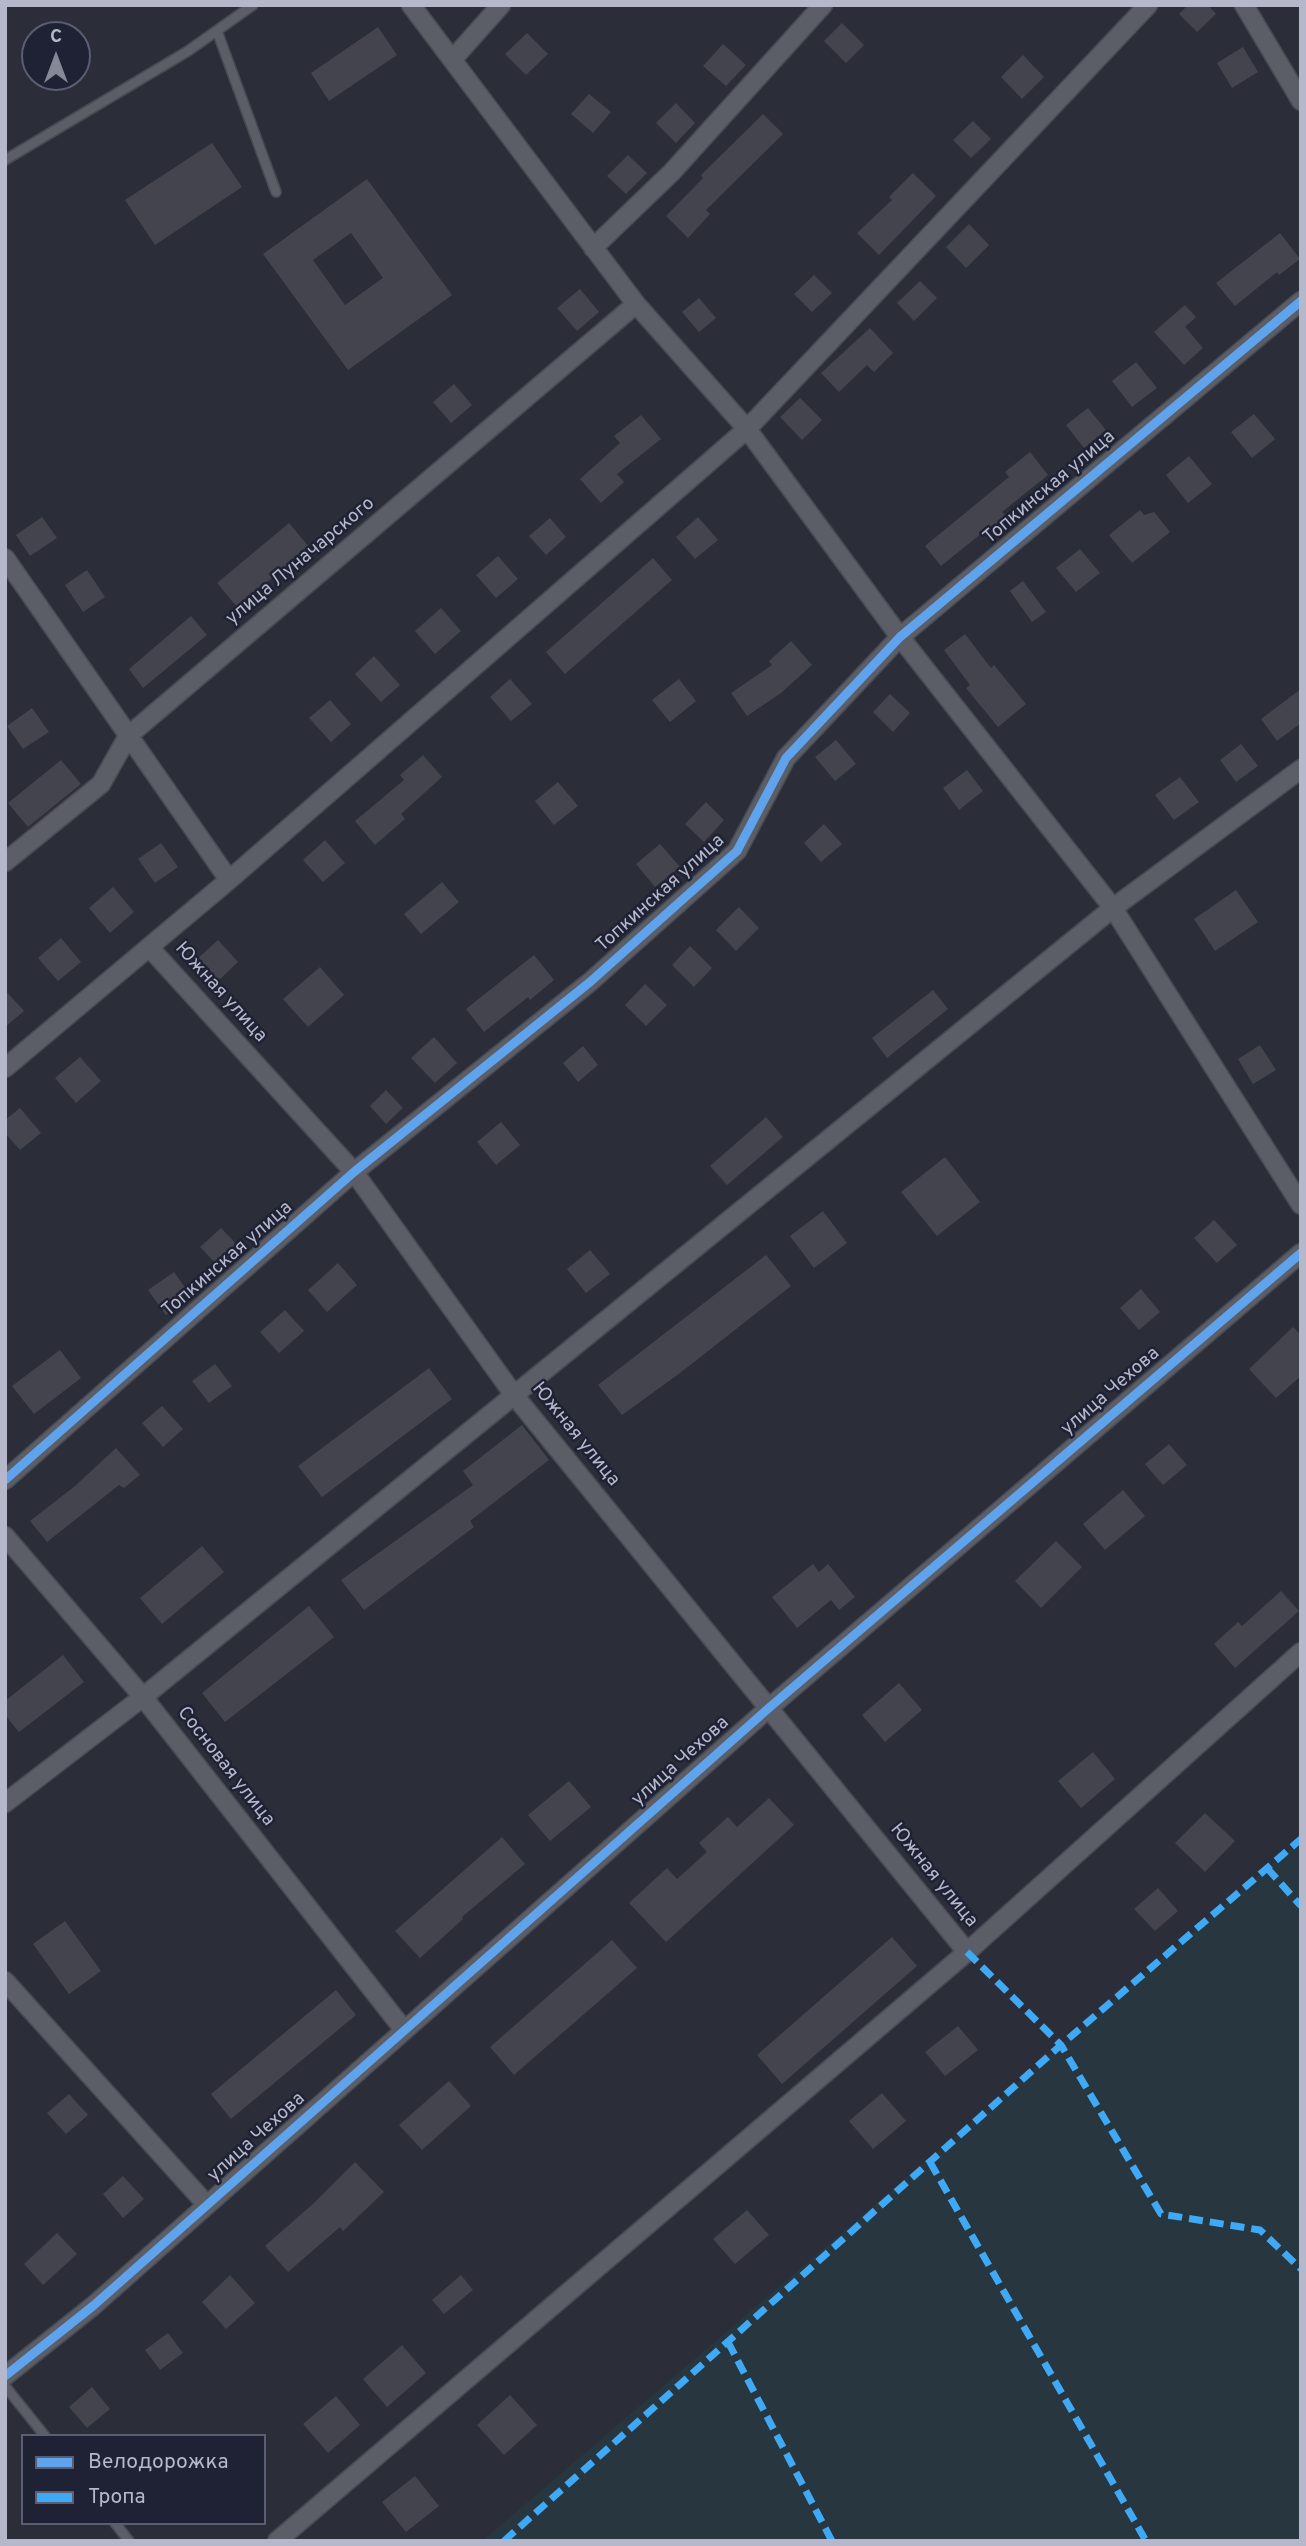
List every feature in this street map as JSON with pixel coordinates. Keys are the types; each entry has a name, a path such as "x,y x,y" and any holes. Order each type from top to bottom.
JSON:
{"street":[{"path":"411,5 636,304 747,429 900,637 1113,908 1301,1205"},
{"path":"452,60 501,5"},
{"path":"593,248 672,172 823,5"},
{"path":"5,1068 229,880 747,429 1148,5"},
{"path":"1244,5 1301,101"},
{"name":"Топкинская улица","path":"5,1480 354,1172 590,982 737,851 786,758 900,637 1301,300"},
{"name":"улица Луначарского","path":"5,862 100,784 128,736 636,304"},
{"path":"5,558 229,880"},
{"path":"5,1803 143,1696 1113,908 1301,769"},
{"name":"Южная улица","path":"149,947 354,1172 514,1395 967,1952"},
{"name":"улица Чехова","path":"5,2376 93,2306 770,1707 1301,1253"},
{"name":"Сосновая улица","path":"5,1536 143,1696 404,2031"},
{"path":"277,2541 967,1952 1301,1652"},
{"path":"5,1981 206,2205"}],"lane":[{"path":"5,160 188,51 253,5"},
{"path":"217,31 276,192"},
{"path":"5,2386 43,2434"},
{"path":"117,2525 129,2541"}],"shaded area":[{"path":"1301,1839 1301,2541 482,2541 1061,2045"}],"building":[{"path":"1188,5 1208,5 1216,14 1197,32 1179,14"},
{"path":"842,23 864,45 846,63 824,41"},
{"path":"378,27 397,55 329,101 311,73"},
{"path":"527,33 548,54 526,75 505,54"},
{"path":"723,44 746,65 726,86 703,66"},
{"path":"1243,47 1258,72 1232,88 1217,63"},
{"path":"1023,55 1044,77 1022,99 1001,77"},
{"path":"589,94 611,112 593,133 571,114"},
{"path":"676,103 695,123 676,143 656,123"},
{"path":"763,114 783,134 706,210 710,214 688,238 666,216 703,178 701,175"},
{"path":"973,121 991,139 971,158 953,140"},
{"path":"212,143 242,187 155,245 125,200"},
{"path":"628,155 647,173 626,194 607,176"},
{"path":"913,173 936,196 879,255 857,233 892,200 889,197"},
{"path":"367,179 452,295 348,370 263,254","holes":["351,233 383,278 345,305 313,260"]},
{"path":"969,224 989,245 966,268 946,247"},
{"path":"1280,233 1300,259 1279,275 1277,272 1235,306 1216,283"},
{"path":"814,275 832,293 812,312 794,294"},
{"path":"920,281 937,298 914,321 897,303"},
{"path":"580,289 599,312 577,331 557,308"},
{"path":"699,298 716,318 699,332 682,312"},
{"path":"1185,305 1196,317 1185,327 1203,348 1184,365 1154,332"},
{"path":"870,328 893,353 874,372 867,365 839,392 821,373"},
{"path":"1136,362 1157,388 1132,407 1112,381"},
{"path":"454,384 472,405 451,423 433,402"},
{"path":"800,398 822,420 802,440 780,417"},
{"path":"1088,408 1106,430 1084,448 1066,425"},
{"path":"1254,414 1275,439 1252,458 1231,432"},
{"path":"641,415 661,439 617,474 624,482 601,503 580,479 620,443 614,436"},
{"path":"1030,452 1048,475 1002,512 1007,517 941,566 925,546 1009,477 1005,472"},
{"path":"1189,456 1212,484 1188,503 1166,475"},
{"path":"1140,510 1144,515 1154,512 1170,532 1132,563 1109,535"},
{"path":"42,517 57,538 30,556 16,535"},
{"path":"698,517 718,540 695,559 676,537"},
{"path":"550,518 566,537 546,555 529,536"},
{"path":"289,523 309,547 237,607 217,583"},
{"path":"1080,549 1100,573 1076,592 1056,568"},
{"path":"498,556 518,579 496,598 476,575"},
{"path":"653,558 672,580 565,674 546,652"},
{"path":"87,570 105,597 83,612 65,585"},
{"path":"1023,581 1046,612 1032,622 1010,591"},
{"path":"441,608 461,631 435,654 415,631"},
{"path":"191,616 207,635 143,688 129,669"},
{"path":"965,634 991,668 994,665 1026,704 998,727 966,688 970,685 944,650"},
{"path":"791,641 812,665 781,693 747,716 731,693 772,665 769,661"},
{"path":"374,656 400,685 381,702 355,674"},
{"path":"510,679 532,704 511,721 490,697"},
{"path":"679,679 696,701 670,722 652,700"},
{"path":"1301,689 1301,723 1277,741 1261,719"},
{"path":"890,694 910,713 893,732 873,712"},
{"path":"330,700 351,724 331,742 309,718"},
{"path":"32,708 49,732 23,749 7,726"},
{"path":"836,740 856,764 835,781 815,757"},
{"path":"1241,744 1258,766 1236,782 1220,760"},
{"path":"423,755 442,777 401,814 405,819 375,845 355,821 404,780 400,775"},
{"path":"61,760 81,784 28,827 8,803"},
{"path":"967,770 983,791 959,810 943,788"},
{"path":"1180,777 1199,802 1174,820 1155,795"},
{"path":"558,782 578,806 554,825 535,801"},
{"path":"706,802 724,820 704,842 685,824"},
{"path":"824,824 842,844 821,862 804,843"},
{"path":"325,840 345,863 323,882 303,860"},
{"path":"161,843 178,867 155,883 138,859"},
{"path":"660,844 680,867 655,887 636,864"},
{"path":"442,882 459,902 421,934 404,914"},
{"path":"113,887 134,912 110,933 89,908"},
{"path":"1236,890 1258,922 1215,951 1194,919"},
{"path":"739,907 759,928 736,951 716,930"},
{"path":"61,938 81,962 58,981 38,958"},
{"path":"218,940 238,962 217,982 196,960"},
{"path":"690,946 712,968 694,987 672,965"},
{"path":"534,955 554,980 484,1032 466,1009"},
{"path":"320,967 344,995 308,1027 283,999"},
{"path":"645,984 667,1005 646,1026 625,1005"},
{"path":"5,990 24,1011 5,1027"},
{"path":"933,990 948,1009 887,1058 872,1038"},
{"path":"434,1037 457,1063 435,1083 411,1058"},
{"path":"1260,1045 1276,1070 1253,1084 1238,1059"},
{"path":"583,1046 598,1065 578,1082 563,1063"},
{"path":"80,1057 101,1081 76,1103 55,1078"},
{"path":"386,1090 403,1108 386,1124 370,1106"},
{"path":"20,1108 41,1133 20,1150 5,1133 5,1120"},
{"path":"766,1117 783,1137 727,1185 710,1166"},
{"path":"501,1122 520,1145 496,1165 477,1142"},
{"path":"945,1157 980,1202 937,1236 901,1192"},
{"path":"823,1211 847,1243 814,1268 790,1236"},
{"path":"1214,1220 1237,1245 1217,1263 1194,1238"},
{"path":"221,1228 243,1251 222,1270 200,1247"},
{"path":"590,1250 610,1274 586,1293 567,1269"},
{"path":"766,1255 791,1286 622,1415 598,1385"},
{"path":"338,1263 357,1285 327,1312 308,1290"},
{"path":"174,1272 192,1297 166,1315 148,1290"},
{"path":"1141,1289 1160,1312 1139,1330 1120,1308"},
{"path":"285,1310 304,1331 279,1353 260,1332"},
{"path":"1293,1327 1301,1335 1301,1376 1276,1398 1249,1369"},
{"path":"60,1350 81,1378 34,1414 12,1386"},
{"path":"215,1364 232,1386 209,1403 192,1381"},
{"path":"429,1368 452,1399 322,1497 298,1466"},
{"path":"162,1406 183,1429 163,1447 142,1423"},
{"path":"522,1425 549,1460 470,1521 474,1527 364,1610 341,1580 473,1485 463,1471"},
{"path":"1169,1444 1187,1465 1163,1485 1145,1464"},
{"path":"116,1448 140,1475 124,1488 119,1485 47,1542 30,1521 75,1486"},
{"path":"1123,1490 1145,1516 1105,1550 1083,1524"},
{"path":"1056,1541 1082,1567 1041,1608 1015,1581"},
{"path":"202,1546 224,1572 162,1624 140,1598"},
{"path":"813,1564 819,1572 828,1564 855,1597 839,1610 831,1600 797,1628 772,1597"},
{"path":"1281,1591 1299,1611 1235,1668 1214,1644 1238,1622 1242,1626"},
{"path":"309,1606 334,1637 225,1722 202,1693"},
{"path":"63,1655 84,1682 19,1732 5,1715 5,1701"},
{"path":"899,1683 922,1710 885,1742 862,1715"},
{"path":"1093,1752 1115,1779 1081,1808 1058,1781"},
{"path":"569,1781 591,1807 550,1841 528,1815"},
{"path":"769,1798 794,1825 666,1942 629,1903 667,1868 677,1879 707,1852 699,1843 728,1817 737,1827"},
{"path":"1205,1813 1235,1841 1205,1872 1175,1843"},
{"path":"502,1837 525,1864 462,1917 463,1919 420,1958 395,1931"},
{"path":"1158,1888 1178,1911 1155,1931 1134,1909"},
{"path":"65,1921 101,1971 69,1994 33,1944"},
{"path":"892,1937 917,1966 782,2084 757,2055"},
{"path":"612,1940 637,1968 514,2075 490,2047"},
{"path":"336,1990 356,2015 231,2119 211,2094"},
{"path":"958,2026 978,2050 945,2076 925,2052"},
{"path":"449,2081 471,2106 422,2150 399,2125"},
{"path":"882,2093 906,2121 873,2149 849,2121"},
{"path":"69,2094 88,2115 66,2134 47,2113"},
{"path":"355,2162 384,2192 343,2231 340,2227 288,2272 265,2246"},
{"path":"123,2176 144,2199 123,2218 103,2194"},
{"path":"747,2210 769,2235 735,2264 713,2239"},
{"path":"57,2233 77,2254 43,2285 24,2264"},
{"path":"230,2275 255,2303 226,2329 202,2302"},
{"path":"461,2275 473,2290 444,2314 432,2300"},
{"path":"168,2333 183,2353 160,2370 145,2350"},
{"path":"402,2345 426,2373 387,2407 363,2379"},
{"path":"92,2387 110,2409 87,2428 69,2407"},
{"path":"510,2395 537,2425 504,2455 477,2425"},
{"path":"336,2396 360,2425 328,2453 303,2424"},
{"path":"415,2476 439,2506 406,2532 382,2502"}],"marked path":[{"path":"504,2541 1061,2045 1301,1839"},
{"path":"1267,1868 1301,1906"},
{"path":"967,1952 1061,2045 1161,2214 1260,2230 1301,2269"},
{"path":"930,2162 1146,2541"},
{"path":"728,2342 832,2541"}],"cycle path":[{"path":"5,1480 354,1172 590,982 737,851 786,758 900,637 1301,301"},
{"path":"5,2376 93,2306 770,1707 1301,1253"}]}
